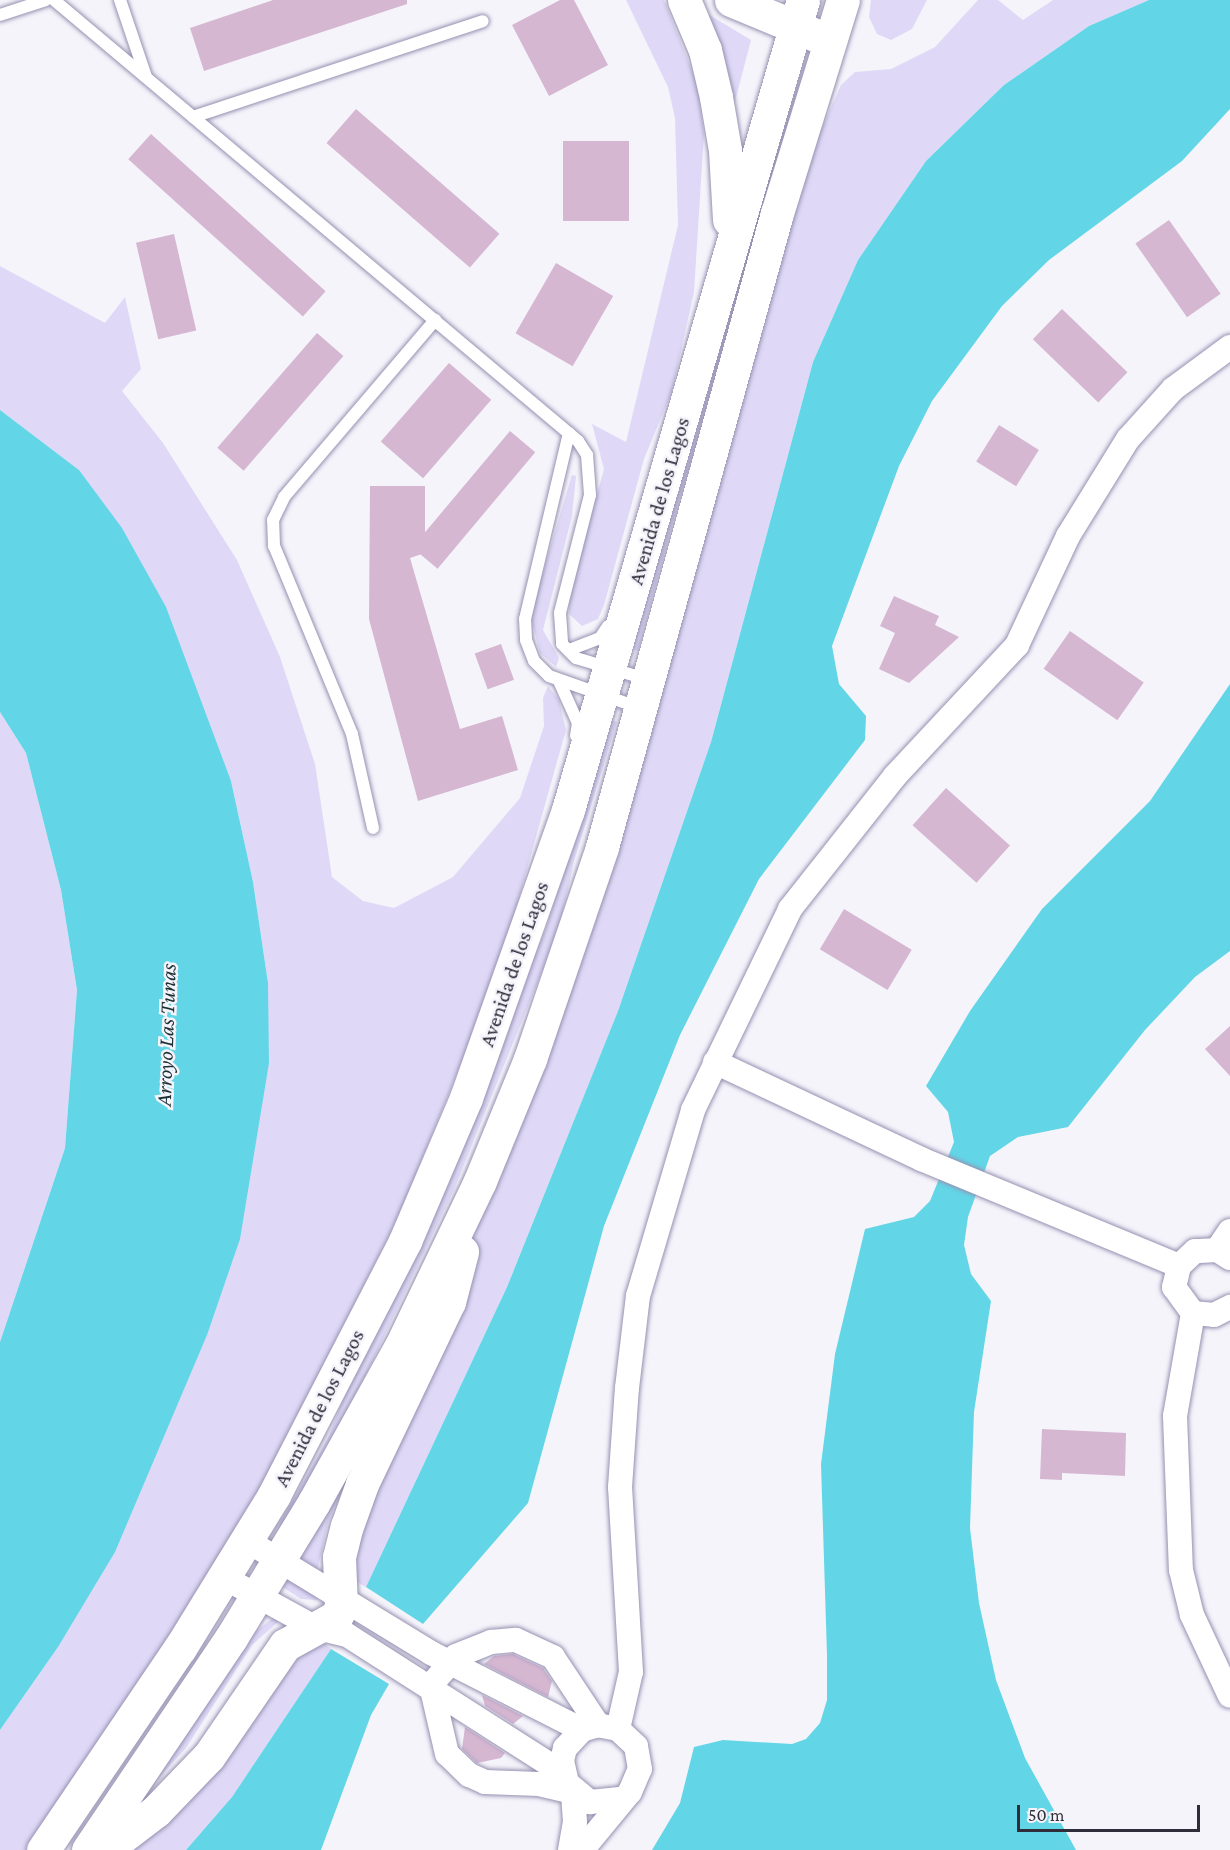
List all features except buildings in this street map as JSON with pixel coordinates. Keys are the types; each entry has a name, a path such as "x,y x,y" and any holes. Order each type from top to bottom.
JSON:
{"street":[{"path":"684,0 705,50 718,107 725,150 730,250"},
{"path":"731,0 798,14 829,40"},
{"name":"Avenida de los Lagos","path":"88,1850 257,1596 401,1346 480,1181 530,1059 602,847 829,40 843,0"},
{"name":"Avenida de los Lagos","path":"44,1850 246,1540 405,1241 466,1098 511,974 606,683 690,397 798,14"},
{"path":"570,1850 565,1748 599,1728 631,1672 620,1487 638,1296 668,1182 715,1062 779,929 825,860 895,776 1017,645 1068,536 1106,470 1173,389 1230,347"},
{"path":"715,1062 921,1159 1010,1198 1179,1266"},
{"path":"350,1604 339,1557 347,1526 362,1485 449,1302 480,1181"},
{"path":"1226,1246 1195,1251 1179,1266 1174,1287 1193,1313 1175,1416 1181,1570 1192,1616 1230,1696"},
{"path":"1193,1313 1214,1315 1230,1307"},
{"path":"246,1540 439,1657 636,1746 640,1769 630,1792 620,1799 582,1850"},
{"path":"223,1577 314,1627 347,1635 424,1681 600,1804 620,1799"},
{"path":"105,1850 156,1811 208,1756 276,1655 314,1627 336,1617 350,1604"},
{"path":"568,1783 484,1782 469,1775 447,1754 424,1681 439,1657 491,1642 516,1640 539,1648 554,1657 599,1728"}],"lane":[{"path":"0,15 46,0"},
{"path":"54,0 569,433 587,455 590,495 560,613 559,632 569,650 606,683 646,694"},
{"path":"120,0 147,78"},
{"path":"193,117 483,21"},
{"path":"373,828 352,734 274,546 273,520 284,497 435,320"},
{"path":"569,650 593,642 607,630 653,469 690,397"},
{"path":"511,974 544,845 575,749 578,723 559,681 534,661 525,619 569,433"},
{"path":"559,681 606,683 646,694"}],"shaded area":[{"path":"626,0 664,0 697,83 704,134 694,292 672,391 644,459 604,605 598,619 582,626 569,614 569,597 604,469 592,424 626,442 678,225 675,118 668,87"},
{"path":"871,0 927,0 912,29 891,40 877,34 869,17"},
{"path":"978,0 998,0 1023,20 1053,0 1149,0 1089,26 1004,85 926,161 858,260 813,362 711,742 618,1011 507,1287 366,1587 346,1576 351,1527 457,1287 808,159 841,85 855,72 891,69 935,47"},
{"path":"693,5 751,40 733,109"},
{"path":"770,159 764,220 729,349 679,500 638,651 633,649 708,366"},
{"path":"0,266 105,323 125,297 141,369 122,391 163,443 237,560 280,657 315,764 332,877 363,901 394,908 453,877 520,798 544,726 543,698 548,686 559,700 566,730 498,972 398,1218 250,1508 156,1666 27,1850 0,1850 0,1730 58,1647 268,983 253,882 231,781 79,470 0,410"},
{"path":"572,475 576,476 572,516 543,630 559,658 556,667 540,653 530,615"},
{"path":"0,712 26,753 61,890 77,990 65,1148 0,1342"},
{"path":"612,720 617,722 574,861 559,929 453,1192 351,1406 284,1528 279,1525 328,1438 356,1366 442,1189 546,928"},
{"path":"355,1450 328,1523 317,1572 299,1558"},
{"path":"286,1579 318,1595 317,1600 301,1599 281,1586"},
{"path":"274,1617 279,1621 252,1645 186,1748 143,1795 250,1636"},
{"path":"320,1640 331,1649 232,1797 186,1850 119,1850 280,1662"}],"water":[{"path":"1149,0 1230,0 1230,109 1182,161 1049,260 1002,306 932,401 899,466 832,646 839,684 866,716 865,740 759,879 680,1035 604,1226 528,1503 423,1624 366,1587 507,1287 618,1011 711,742 813,362 858,260 926,161 1004,85 1089,26"},
{"name":"Arroyo Las Tunas","path":"0,410 79,470 122,528 166,607 231,781 253,882 268,983 269,1063 240,1239 207,1335 115,1552 58,1647 0,1730 0,1342 65,1148 77,990 61,890 26,753 0,712"},
{"path":"1230,684 1230,951 1195,977 1145,1030 1068,1127 1018,1137 990,1156 968,1217 964,1245 971,1274 991,1301 974,1412 970,1528 979,1603 996,1680 1025,1758 1076,1850 652,1850 680,1803 694,1747 723,1740 792,1744 806,1739 820,1723 827,1700 821,1464 835,1354 865,1229 914,1217 930,1201 954,1142 948,1112 926,1086 970,1011 1042,909 1150,801"},
{"path":"331,1649 389,1684 371,1715 321,1850 186,1850 232,1797"}]}
